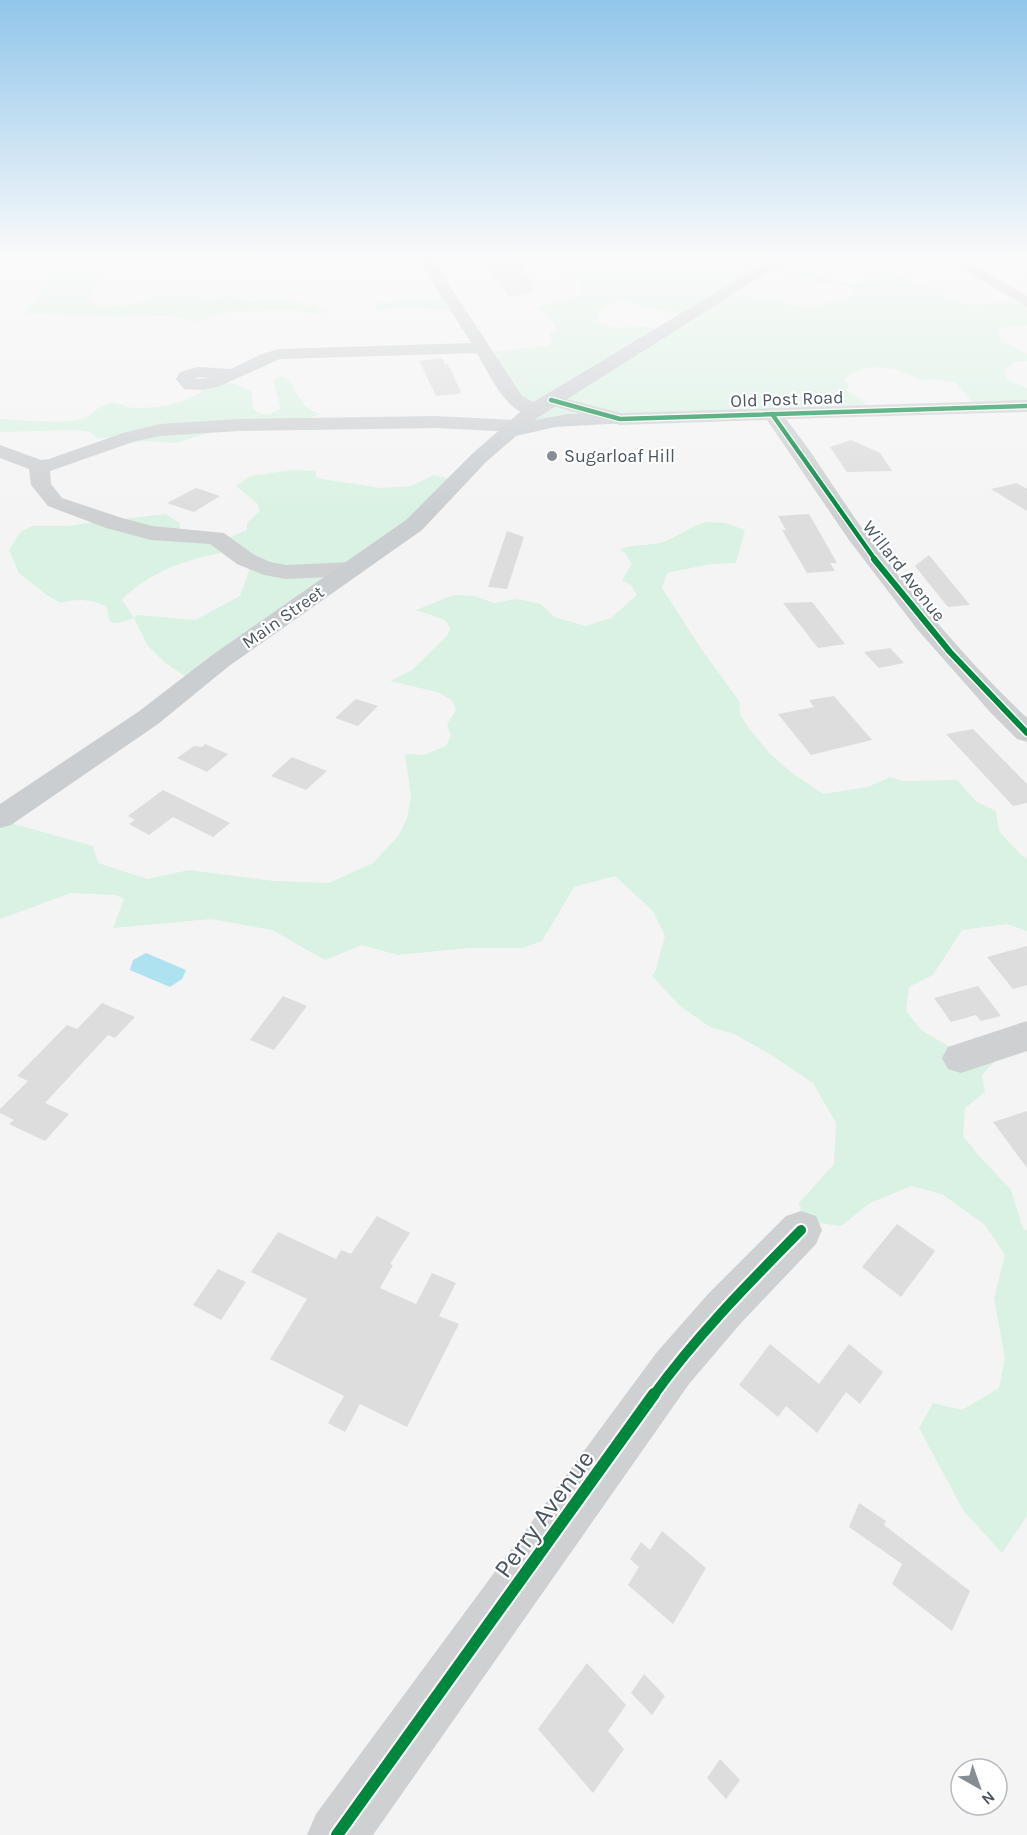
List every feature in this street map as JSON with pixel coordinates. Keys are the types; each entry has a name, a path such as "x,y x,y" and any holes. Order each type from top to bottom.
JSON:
{"main road":[{"name":"Main Street","path":"0,818 148,718 220,661 414,525 505,433 543,405 645,343"},
{"path":"505,433 539,424 620,419"}],"street":[{"name":"Old Post Road","path":"478,343 514,400 620,419 1027,406"},
{"path":"231,374 269,356 279,354 481,348"},
{"name":"Willard Avenue","path":"772,414 835,506 921,621 1027,733"},
{"path":"0,451 39,466 52,465 130,437 160,430 239,425 436,422 505,433"},
{"path":"39,466 41,485 55,502 103,520 151,533 216,538 245,559 264,568 286,572 352,569"},
{"path":"999,706 1027,699"},
{"path":"961,1058 1027,1036"},
{"name":"Perry Avenue","path":"337,1835 674,1368 725,1308 801,1230"}],"green space":[{"path":"551,343 1006,343 1027,354 1027,361 1013,362 1004,372 1007,380 1027,388 1027,407 978,408 956,383 937,379 922,380 895,369 871,367 856,371 844,380 849,385 846,390 861,399 872,412 563,422 506,437 532,409 486,352 548,346"},
{"path":"280,376 288,378 310,410 322,414 301,420 222,429 175,443 146,441 129,443 111,438 97,438 90,432 76,430 0,432 0,419 66,421 84,418 103,405 112,403 135,408 164,406 186,400 207,384 213,383 241,386 252,392 253,409 263,414 271,414 281,408 273,380"},
{"path":"293,470 316,471 316,477 322,479 381,488 411,486 434,475 461,481 193,681 165,663 148,646 134,618 118,623 110,622 106,606 78,600 61,603 48,596 19,573 9,550 21,531 33,526 66,526 165,514 180,523 179,535 223,540 247,530 247,523 260,511 257,503 236,486 251,476","holes":["242,549 253,560 240,596 195,620 137,615 134,618 122,600 162,571 209,555"]},
{"path":"708,522 725,523 745,530 736,563 711,564 667,573 662,588 702,650 739,701 740,715 770,754 823,794 868,787 890,777 903,781 957,780 977,802 996,811 999,831 1027,859 1027,931 1007,924 962,930 933,975 909,987 906,1011 921,1030 957,1051 976,1037 1011,1041 1011,1044 982,1075 985,1092 965,1108 963,1136 1011,1190 1023,1228 1027,1230 1027,1516 1002,1553 963,1510 919,1428 933,1403 962,1410 999,1388 1005,1358 994,1298 1005,1255 985,1225 942,1194 911,1186 870,1203 841,1226 804,1221 799,1203 834,1164 836,1123 813,1083 770,1054 734,1034 710,1027 680,1006 652,976 665,936 653,911 615,876 574,887 542,941 523,948 468,948 398,955 362,945 325,960 272,930 211,919 113,928 124,899 116,895 71,893 0,919 0,820 93,846 98,863 148,879 189,870 274,881 329,883 373,863 399,835 407,818 411,797 405,754 424,755 446,746 451,735 447,725 456,710 452,700 437,692 390,681 412,670 448,635 450,628 445,620 416,610 454,595 475,596 494,603 516,599 541,604 554,617 586,626 611,618 637,595 631,585 622,580 632,564 620,549 663,542"}],"water":[{"path":"146,953 186,970 182,979 170,987 130,970 133,960"}],"building":[{"path":"442,358 445,364 448,364 461,392 458,394 436,396 419,361"},
{"path":"851,440 880,453 892,471 847,472 830,447"},
{"path":"1017,483 1027,489 1027,511 991,489"},
{"path":"196,488 220,496 194,512 167,503"},
{"path":"809,514 837,563 830,563 835,571 807,573 782,530 786,530 778,516"},
{"path":"507,531 524,537 507,589 488,587"},
{"path":"929,555 970,605 948,607 915,566"},
{"path":"812,602 845,644 818,648 783,603"},
{"path":"890,648 904,663 879,668 864,652"},
{"path":"834,696 872,740 811,755 778,714 814,707 809,700"},
{"path":"356,699 378,706 358,726 335,718"},
{"path":"973,729 1027,784 1027,803 1013,806 946,734"},
{"path":"205,744 228,754 207,772 177,758 194,746 202,747"},
{"path":"292,757 327,771 306,790 271,776"},
{"path":"163,790 230,823 213,837 173,817 149,835 129,824 135,820 128,816"},
{"path":"1027,946 1027,985 1013,989 987,957"},
{"path":"978,986 1001,1016 981,1021 976,1015 951,1022 934,998"},
{"path":"283,996 307,1006 274,1050 250,1040"},
{"path":"102,1003 135,1017 115,1038 108,1035 45,1103 69,1114 45,1141 9,1124 14,1120 0,1113 0,1109 28,1081 17,1076 67,1025 77,1029"},
{"path":"1027,1111 1027,1168 993,1122"},
{"path":"377,1216 410,1233 390,1264 393,1265 380,1288 416,1304 432,1273 456,1283 439,1316 459,1324 407,1427 360,1404 345,1432 328,1423 344,1396 270,1359 307,1299 251,1272 278,1232 336,1259 341,1250 351,1254"},
{"path":"897,1224 935,1251 901,1297 862,1267"},
{"path":"218,1269 246,1282 221,1320 193,1305"},
{"path":"770,1344 819,1384 849,1344 883,1372 860,1404 846,1392 817,1433 786,1406 778,1417 739,1385"},
{"path":"859,1503 886,1521 884,1525 970,1591 952,1631 892,1584 902,1564 849,1527"},
{"path":"662,1531 706,1568 673,1624 628,1585 639,1567 630,1559 641,1542 650,1550"},
{"path":"587,1663 626,1705 608,1731 624,1749 593,1793 538,1729"},
{"path":"644,1674 665,1696 652,1715 631,1693"},
{"path":"720,1759 740,1780 726,1799 707,1778"}],"cycle path":[{"path":"551,400 620,419 1027,406"},
{"path":"772,414 827,494 925,624 1000,707 1027,733"},
{"path":"337,1835 673,1368 725,1308 801,1230"}],"place":[{"name":"Sugarloaf Hill","path":"552,456"}]}
